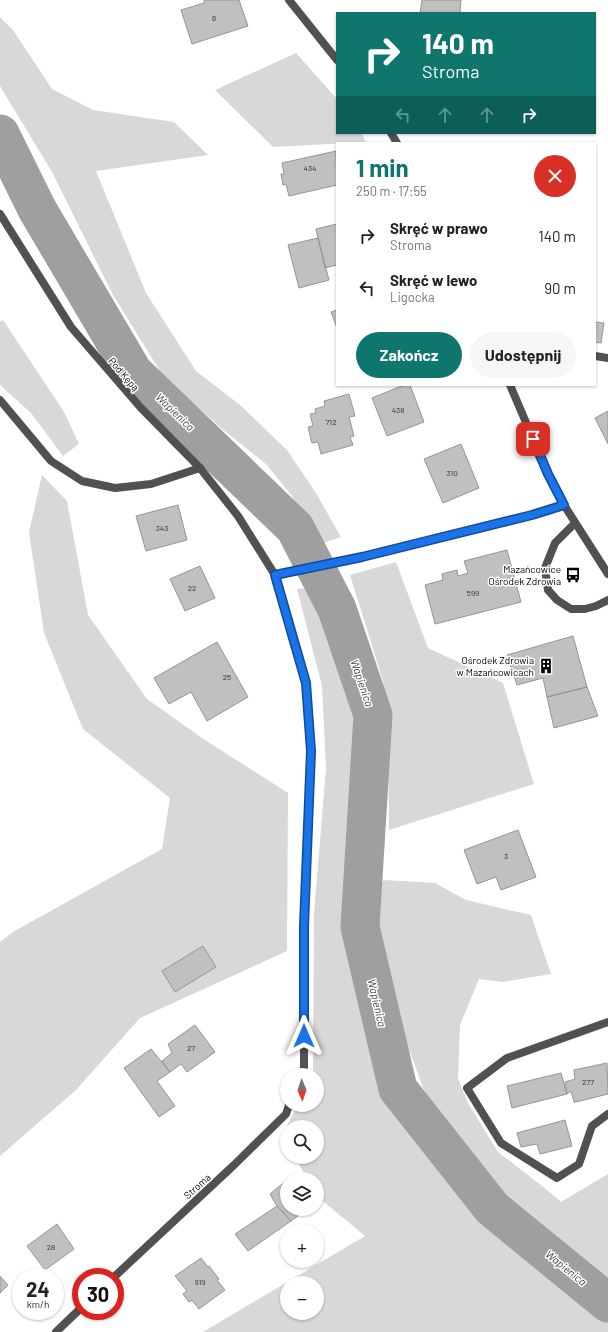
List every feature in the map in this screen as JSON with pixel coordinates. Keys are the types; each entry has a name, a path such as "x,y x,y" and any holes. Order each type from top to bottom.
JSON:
{"street":[{"path":"289,0 336,59"},
{"name":"Pod Kępą","path":"0,214 71,327 141,408 200,468 238,516 275,575"},
{"path":"596,356 608,358"},
{"path":"510,386 548,474 564,505 608,574"},
{"path":"0,400 51,461 82,481 115,488 151,484 200,468"},
{"path":"304,1068 304,926 311,751 306,683 275,575 362,557 532,515 564,505"},
{"path":"575,523 555,543 545,568 548,590 557,600 571,609 585,609 596,606 608,600"},
{"path":"608,1022 507,1058 467,1088 501,1143 557,1178 579,1164 592,1126 608,1114"},
{"name":"Stroma","path":"124,1268 234,1165 287,1112"},
{"path":"56,1332 72,1317"}],"shaded area":[{"path":"0,17 13,30 52,89 93,110 174,122 208,155 96,171 146,293 196,371 240,405 287,450 316,493 341,537 320,544 292,496 266,464 221,428 163,376 113,295 52,172 0,86"},
{"path":"296,53 336,98 336,134 362,134 366,142 336,142 336,144 273,147 215,90"},
{"path":"3,320 64,412 79,444 63,456 31,413 0,385 0,322"},
{"path":"42,475 67,501 88,615 147,699 205,740 288,793 287,951 140,1018 76,1090 0,1156 0,942 13,932 162,849 170,798 83,729 44,633 29,532"},
{"path":"396,562 428,648 503,683 534,784 389,830 388,735 383,681 350,575"},
{"path":"315,587 366,720 351,933 391,1100 482,1213 608,1319 608,1332 203,1332 280,1286 280,1320 324,1320 324,1276 298,1276 311,1268 324,1268 324,1260 365,1236 324,1202 324,1172 303,1172 299,1164 324,1164 324,1120 290,1120 294,1112 324,1112 324,1068 313,1068 314,913 326,768 322,686 297,589"},
{"path":"384,880 435,883 466,900 531,915 551,974 502,982 479,979 460,1025 458,1079 468,1103 498,1152 561,1202 608,1174 608,1278 494,1184 459,1144 424,1090 406,1041 376,945 372,896"}],"building":[{"path":"204,0 239,0 248,26 192,44 181,10 204,3"},
{"path":"422,0 461,0 460,12 420,12"},
{"path":"336,151 336,185 289,196 286,184 283,185 281,174 284,174 282,163"},
{"path":"336,224 336,265 325,268 316,229"},
{"path":"318,238 329,280 299,288 288,245"},
{"path":"336,310 336,325 331,312"},
{"path":"596,322 604,323 601,343 596,342"},
{"path":"402,386 410,386 424,422 387,436 372,398"},
{"path":"349,394 355,416 349,417 354,436 350,437 353,445 321,454 318,442 312,443 308,427 313,426 310,414 316,413 315,409 325,406 324,401"},
{"path":"608,411 608,444 595,418"},
{"path":"461,444 479,488 443,503 424,459"},
{"path":"178,505 187,540 146,551 136,516"},
{"path":"507,550 521,602 435,624 425,585 443,580 442,574 457,570 458,576 468,573 464,561"},
{"path":"200,566 215,598 185,611 170,579"},
{"name":"Ośrodek Zdrowia w Mazańcowicach","path":"573,636 587,687 547,697 543,678 517,685 507,655"},
{"path":"217,642 248,697 207,721 191,692 169,704 154,678"},
{"path":"587,687 598,716 554,728 547,697"},
{"path":"518,830 536,877 501,890 496,877 477,884 464,850"},
{"path":"203,946 216,967 175,992 162,971"},
{"path":"195,1025 215,1052 187,1072 181,1064 170,1072 162,1061 172,1053 168,1044"},
{"path":"151,1049 170,1072 157,1081 175,1106 159,1117 124,1068"},
{"path":"607,1063 608,1094 574,1102 571,1091 567,1094 565,1082 575,1079 574,1070"},
{"path":"561,1073 567,1094 512,1108 507,1086"},
{"path":"565,1120 572,1146 540,1154 537,1144 521,1147 517,1133"},
{"path":"280,1186 280,1209 277,1206 270,1194"},
{"path":"277,1206 280,1209 280,1216 286,1216 291,1221 287,1224 280,1224 280,1229 248,1251 235,1234"},
{"path":"286,1216 298,1216 291,1221"},
{"path":"57,1224 74,1249 48,1268 44,1268 27,1246"},
{"path":"201,1258 219,1279 217,1280 225,1290 199,1309 192,1300 189,1302 183,1294 187,1291 175,1276"},
{"path":"0,1276 8,1285 0,1293"}],"waterway":[{"name":"Wapienica","path":"0,134 37,209 133,372 295,528 337,609 373,715 360,927 398,1089 492,1208 608,1303"}],"place":[{"name":"Mazańcowice Ośrodek Zdrowia","path":"573,575"},
{"name":"Ośrodek Zdrowia w Mazańcowicach","path":"546,666"}],"route":[{"path":"304,1036 304,926 311,751 306,683 275,575 362,557 532,515 564,505 548,474 533,439"}]}
